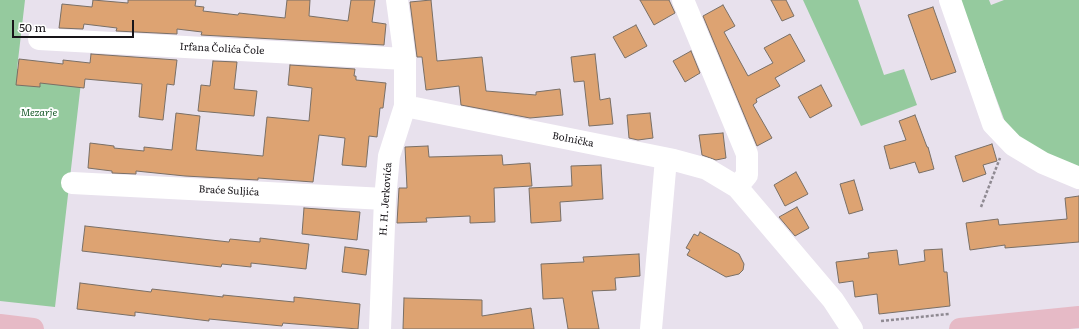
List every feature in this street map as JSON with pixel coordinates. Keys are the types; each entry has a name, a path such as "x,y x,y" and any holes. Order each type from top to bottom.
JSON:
{"main road":[{"path":"960,329 992,327 1079,317"},
{"path":"0,325 33,329"}],"street":[{"name":"H. H. Jerkovića","path":"380,329 385,199 389,156 405,106 405,59 397,0"},
{"path":"683,0 747,154 746,175 737,187"},
{"path":"950,0 993,124 1008,139 1043,163 1079,178"},
{"name":"Irfana Čolića Čole","path":"39,38 405,59"},
{"name":"Bolnička","path":"405,106 666,159 707,169 737,187 833,300 852,329"},
{"path":"651,329 666,159"},
{"name":"Braće Suljića","path":"72,183 385,199"}],"path":[{"path":"981,207 1008,139"}],"green space":[{"name":"Mezarje","path":"0,0 25,0 17,69 82,74 55,307 0,301"},
{"path":"803,0 858,0 884,75 904,69 917,105 861,126"},
{"path":"960,0 989,0 991,5 1004,0 1079,0 1079,168 1048,154 1019,137 1005,122"}],"building":[{"path":"93,0 128,3 128,0 196,0 195,6 204,7 203,11 285,18 287,0 310,0 309,16 348,21 351,0 375,0 372,22 386,24 384,45 201,35 202,32 177,29 177,34 116,31 117,28 84,24 83,29 59,28 62,4 92,7"},
{"path":"431,0 437,61 482,57 486,91 536,95 536,92 560,89 563,115 530,118 461,105 459,86 426,90 422,57 417,57 410,2"},
{"path":"640,0 669,0 675,13 654,25"},
{"path":"771,0 786,0 794,16 782,21"},
{"path":"723,5 735,26 724,32 748,76 773,63 764,48 790,34 805,61 775,78 780,86 756,99 757,102 753,105 772,138 757,146 703,16"},
{"path":"933,7 956,72 931,80 908,15"},
{"path":"636,25 647,46 625,58 613,37"},
{"path":"691,51 700,73 685,82 673,61"},
{"path":"91,54 177,60 174,85 167,84 163,120 139,117 142,84 85,79 84,88 40,83 40,87 16,85 19,59 63,64 63,60 90,63"},
{"path":"595,54 600,100 610,98 613,124 589,126 584,81 574,82 571,57"},
{"path":"213,61 237,62 234,89 257,91 254,116 198,111 201,85 210,86"},
{"path":"290,65 355,69 354,76 356,76 356,80 386,83 383,108 380,108 377,137 369,136 366,167 342,165 345,138 319,135 313,182 258,178 258,180 185,176 136,171 136,174 112,173 112,171 88,168 90,143 114,146 114,148 144,151 144,147 172,150 176,113 200,116 196,150 263,156 267,117 309,121 312,88 288,85"},
{"path":"821,85 832,106 810,118 798,97"},
{"path":"650,113 653,138 638,140 629,138 627,115"},
{"path":"915,115 928,147 934,169 919,173 915,162 890,169 884,146 906,140 899,121"},
{"path":"723,133 726,158 716,160 702,155 699,135"},
{"path":"992,144 997,161 983,165 986,174 963,182 955,156"},
{"path":"428,146 429,157 502,155 503,165 530,163 532,186 494,188 495,222 470,223 470,216 426,218 427,222 397,223 399,188 407,188 405,147"},
{"path":"601,165 603,199 560,202 561,221 531,223 529,188 572,186 571,166"},
{"path":"796,172 808,194 785,206 774,185"},
{"path":"854,180 863,210 849,214 840,184"},
{"path":"1079,196 1079,242 1005,248 1005,245 970,250 966,223 998,219 999,225 1067,219 1065,198"},
{"path":"797,207 809,228 795,236 779,217"},
{"path":"304,208 360,212 357,240 302,234"},
{"path":"85,226 229,242 230,239 260,242 260,238 309,244 306,269 251,263 251,267 222,264 221,267 82,251"},
{"path":"700,232 739,254 744,264 743,270 739,274 726,277 687,255 690,250 686,248 694,234 698,236"},
{"path":"345,247 369,250 366,275 342,272"},
{"path":"942,249 944,272 947,272 950,306 879,314 877,294 855,297 853,281 839,283 836,262 869,258 868,253 897,250 899,265 925,261 924,250"},
{"path":"639,254 640,276 615,278 616,290 592,291 599,329 568,329 563,298 543,299 541,264 584,262 583,257"},
{"path":"80,283 151,292 152,289 223,297 223,295 294,302 294,297 360,304 358,329 283,323 282,326 209,319 209,321 135,312 135,316 77,309"},
{"path":"404,298 482,300 482,316 531,308 534,329 403,329"}]}
